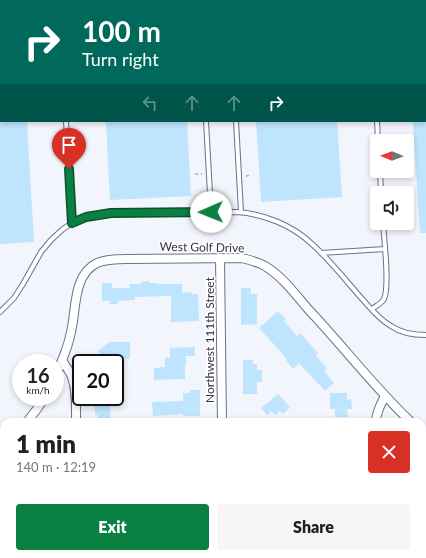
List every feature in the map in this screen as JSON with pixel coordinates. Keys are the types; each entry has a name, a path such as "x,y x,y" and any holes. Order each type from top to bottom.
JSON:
{"street":[{"name":"Northwest 111th Street","path":"220,258 222,418"},
{"name":"West Golf Drive","path":"64,355 72,329 78,287 83,276 95,264 106,260 117,259 242,258 257,262 264,266 290,287 385,396 407,418"},
{"path":"64,363 72,376 74,384 76,418"},
{"path":"376,418 385,396"},
{"path":"30,418 39,406"}],"lane":[{"path":"66,122 72,223"},
{"path":"206,122 211,212"},
{"path":"236,122 241,212"},
{"path":"376,122 377,134"},
{"path":"0,312 14,298 46,246 57,234 72,223 86,217 111,213 241,212 265,217 282,224 305,238 321,253 383,321 396,329 413,334 426,335"},
{"path":"372,309 383,300 386,293 384,230"},
{"path":"321,253 385,249"}],"path":[{"path":"196,174 203,174"},
{"path":"244,176 252,176"}],"building":[{"path":"0,122 27,122 34,242 0,244"},
{"path":"106,122 187,122 191,196 110,200"},
{"path":"256,122 337,122 342,197 261,202"},
{"path":"413,122 426,122 426,233 420,233"},
{"path":"149,281 149,283 157,284 182,284 182,293 192,292 192,294 198,294 199,321 171,322 171,296 135,297 135,300 118,301 118,304 110,304 110,301 102,301 102,283 112,283 112,288 130,288 129,284 141,284 141,282"},
{"path":"241,288 251,288 251,294 257,294 257,324 241,325"},
{"path":"278,311 286,319 284,321 297,336 300,333 318,353 316,356 327,368 324,371 334,383 325,391 299,363 293,369 280,351 259,328"},
{"path":"109,342 130,342 130,359 124,359 124,354 100,354 98,351"},
{"path":"195,347 195,356 186,356 185,379 154,380 154,368 165,367 165,358 170,358 170,348"},
{"path":"243,360 253,360 253,364 257,364 257,370 262,370 262,382 257,382 257,394 243,394"},
{"path":"190,390 200,390 200,416 183,416 183,414 153,416 152,402 183,401 183,393 190,393"},
{"path":"330,393 347,393 347,400 351,399 352,409 347,409 348,417 335,417 335,409 330,409"},
{"path":"278,394 290,407 283,414 280,411 275,415 271,411 267,415 261,408"},
{"path":"94,406 110,406 110,418 98,418 98,415 95,415"}],"route":[{"path":"69,169 72,223 86,217 111,213 211,212"}]}
